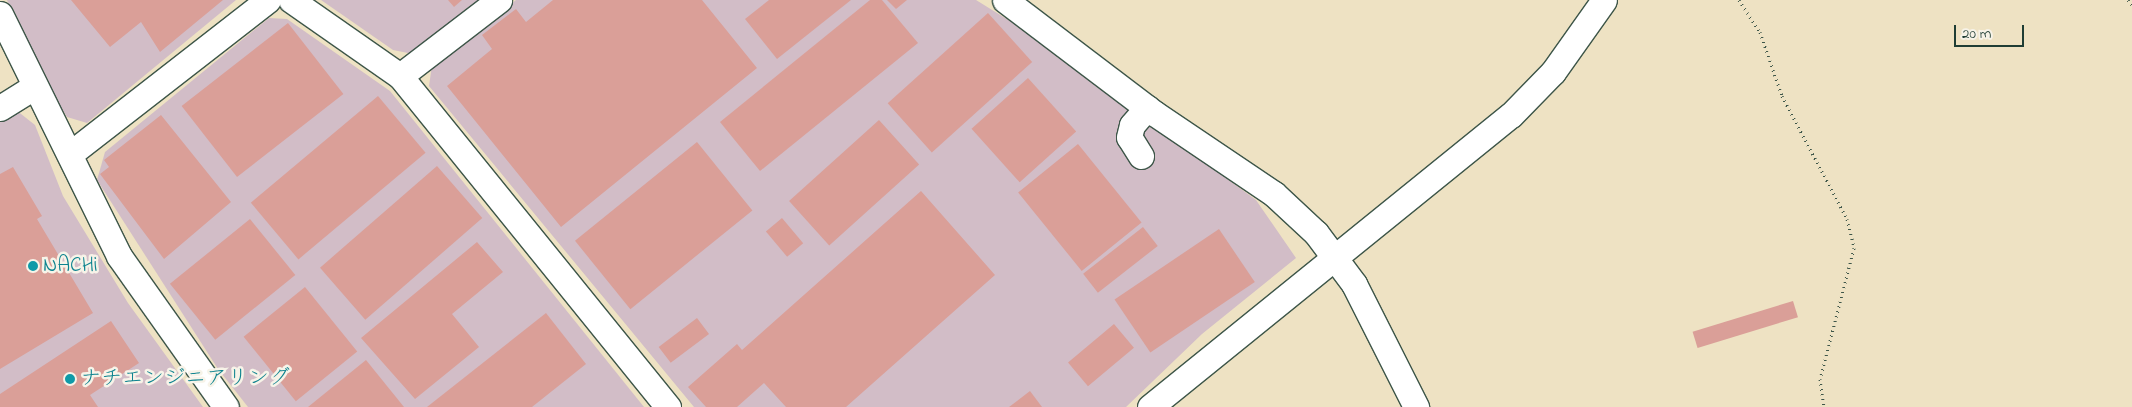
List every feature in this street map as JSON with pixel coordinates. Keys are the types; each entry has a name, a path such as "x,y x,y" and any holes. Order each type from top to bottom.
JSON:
{"street":[{"path":"70,154 268,0"},
{"path":"291,0 400,76 668,407"},
{"path":"400,76 499,0"},
{"path":"1005,0 1147,108 1274,194 1336,258 1416,407"},
{"path":"1150,407 1511,115 1553,72 1604,0"},
{"path":"0,14 33,87 70,154 119,256 226,407"},
{"path":"0,108 33,87"},
{"path":"1141,156 1129,137 1132,125 1147,108"}],"path":[{"path":"1739,0 1760,32 1782,96 1847,219 1854,248 1820,380 1824,407"},
{"path":"2128,0 2132,5"}],"shaded area":[{"path":"7,0 236,0 87,123 67,117 43,79"},
{"path":"321,0 483,0 413,54 393,50"},
{"path":"516,0 976,0 1026,31 1256,200 1296,258 1202,334 1126,407 694,407 429,86 432,65"},
{"path":"269,18 287,19 390,91 644,407 248,407 218,369 97,180 105,152"},
{"path":"16,110 35,125 63,196 128,303 203,407 0,407 0,120"}],"building":[{"path":"71,0 223,0 160,52 141,22 110,47"},
{"path":"448,0 462,0 454,7"},
{"path":"553,0 702,0 757,68 561,227 447,86 492,49 482,35 516,9 526,22"},
{"path":"769,0 851,0 777,59 745,19"},
{"path":"870,0 882,0 918,43 760,171 720,122"},
{"path":"887,0 907,0 896,9"},
{"path":"988,13 1032,62 932,152 888,103"},
{"path":"288,23 343,94 237,177 182,106"},
{"path":"1028,78 1076,132 1020,182 972,129"},
{"path":"378,96 426,153 298,259 251,203"},
{"path":"161,115 231,202 164,259 100,174 109,167 104,160"},
{"path":"879,120 919,165 829,246 789,201"},
{"path":"697,142 752,210 630,309 575,241"},
{"path":"1078,144 1142,222 1082,271 1018,192"},
{"path":"437,166 482,218 365,320 320,268"},
{"name":"NACHi","path":"13,167 42,216 37,219 93,313 0,369 0,174"},
{"path":"921,191 995,275 846,407 786,407 764,383 737,407 706,407 688,387 737,344 742,350"},
{"path":"782,218 803,243 787,257 766,231"},
{"path":"250,219 295,275 215,340 170,284"},
{"path":"1143,227 1158,246 1098,293 1083,274"},
{"path":"1219,229 1255,282 1150,353 1115,299"},
{"path":"477,242 503,272 452,314 479,347 415,399 361,338"},
{"path":"305,287 357,352 296,401 244,337"},
{"path":"1793,301 1798,317 1698,348 1693,332"},
{"path":"546,313 586,364 532,407 427,407"},
{"path":"697,318 709,334 671,363 659,347"},
{"name":"ナチエンジニアリング","path":"111,321 139,363 90,395 98,407 0,407 0,394"},
{"path":"1114,324 1134,348 1088,386 1068,363"},
{"path":"366,360 404,407 308,407"},
{"path":"1030,391 1042,407 1009,407"}],"place":[{"name":"NACHi","path":"33,266"},
{"name":"ナチエンジニアリング","path":"70,379"}]}
